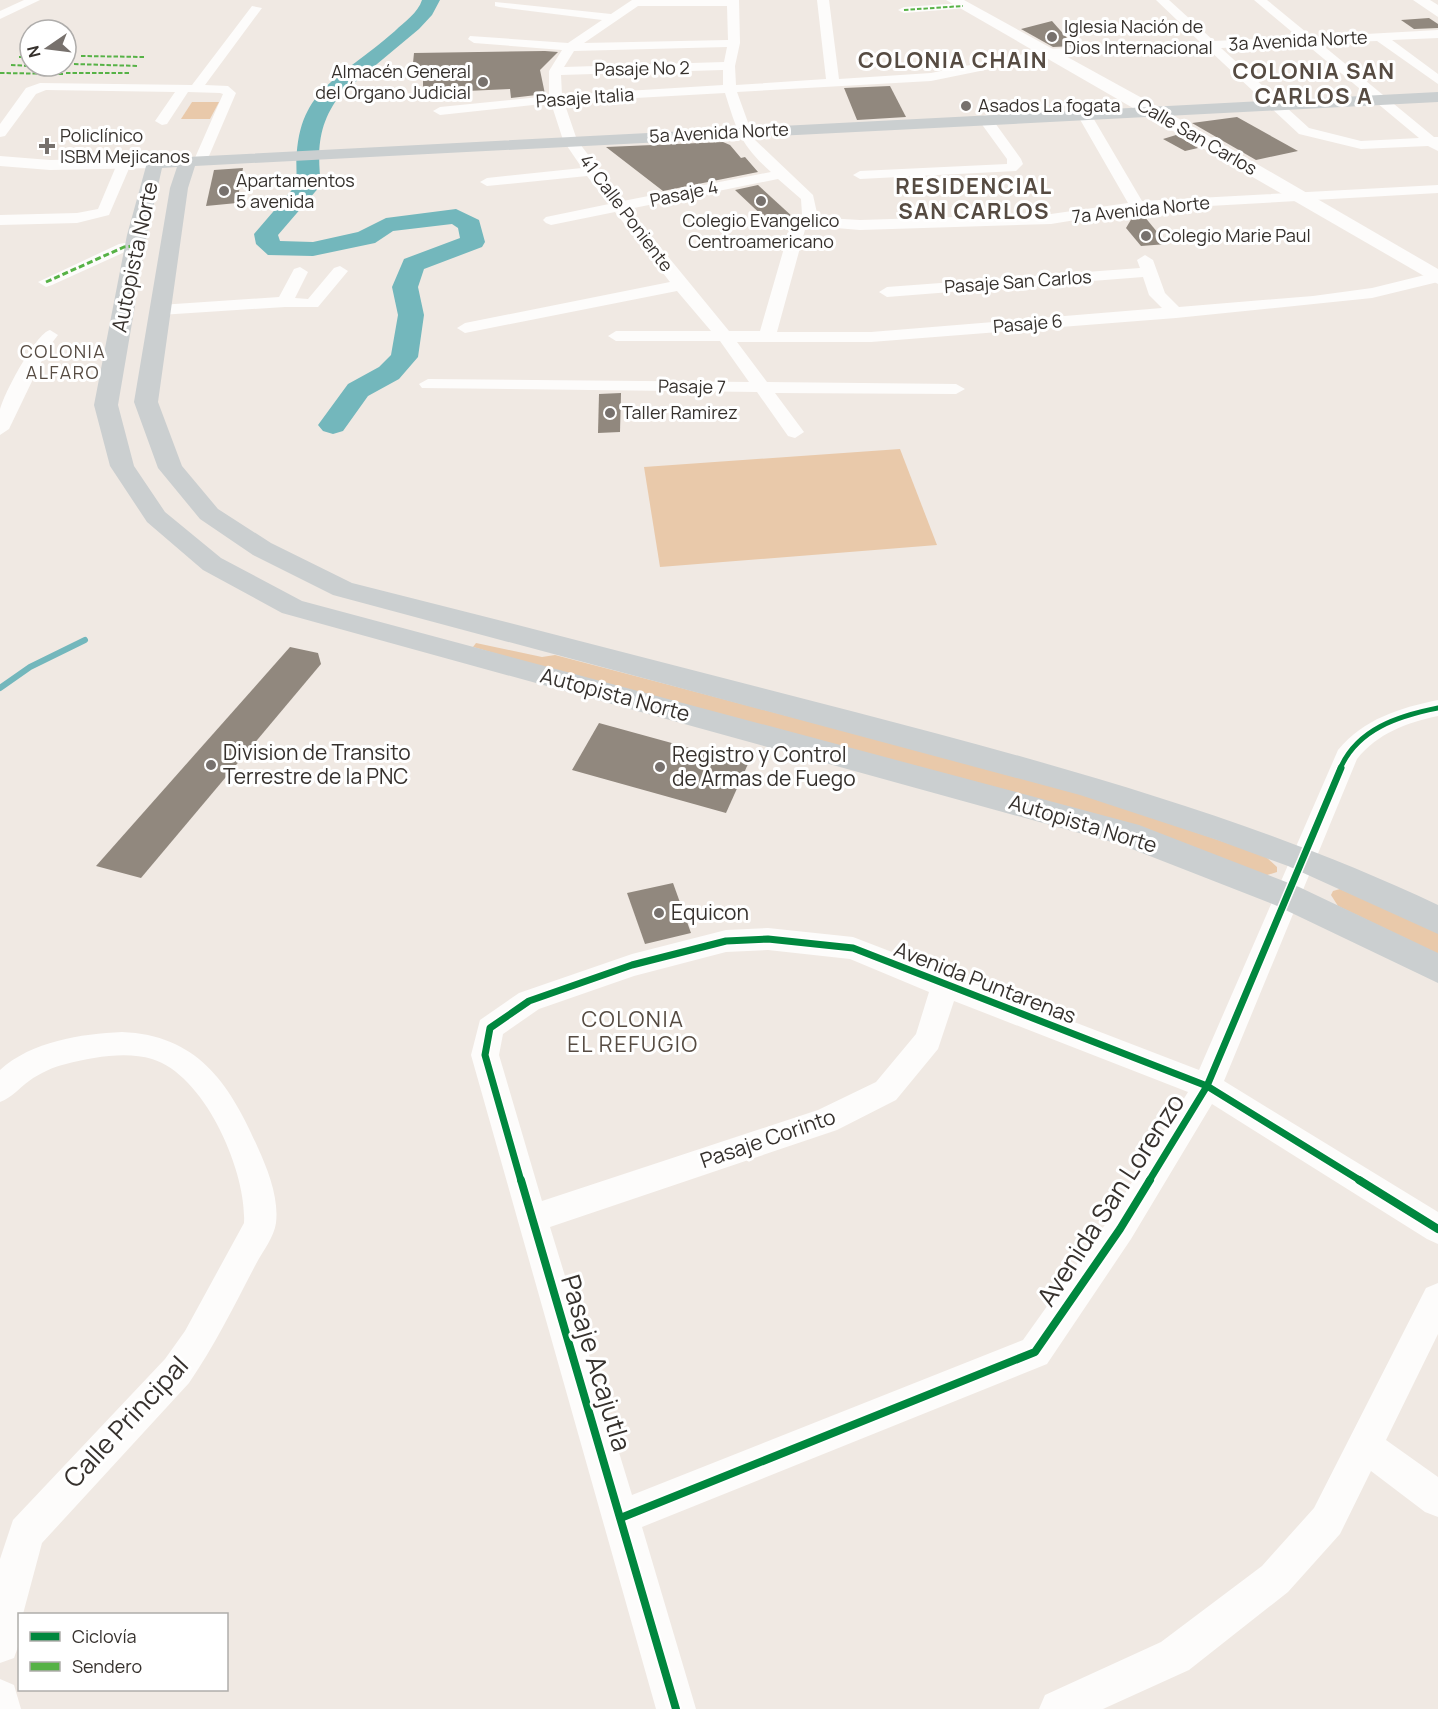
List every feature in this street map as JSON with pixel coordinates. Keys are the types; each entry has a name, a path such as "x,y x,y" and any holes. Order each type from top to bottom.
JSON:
{"main road":[{"name":"5a Avenida Norte","path":"154,163 326,152 985,119 1156,113 1438,97"},
{"name":"Autopista Norte","path":"194,161 179,188 146,402 170,468 209,514 262,549 343,589 1085,783 1208,822 1302,856 1438,920"},
{"name":"Autopista Norte","path":"154,163 135,246 106,405 122,466 156,517 212,564 292,606 1127,834 1287,896 1438,969"},
{"path":"388,634 409,635 422,627 422,616 411,606"},
{"path":"474,656 461,646 463,640 470,637 544,650 560,645"}],"street":[{"path":"0,15 34,0"},
{"path":"823,0 832,84"},
{"path":"1162,0 1304,131 1336,141 1361,144 1436,143"},
{"path":"1260,0 1436,143"},
{"path":"1420,0 1438,12"},
{"path":"555,71 570,47 639,2 733,2 734,43 729,66 730,90 747,139 754,149 808,198 810,215 799,224 767,337"},
{"path":"904,10 958,3"},
{"name":"Calle San Carlos","path":"958,3 1156,113 1437,278"},
{"path":"499,4 615,18"},
{"path":"162,121 256,8"},
{"name":"3a Avenida Norte","path":"730,90 931,76 1048,52 1438,34"},
{"path":"1380,37 1438,80"},
{"path":"474,39 570,47 734,43"},
{"name":"Pasaje No 2","path":"555,71 729,66"},
{"name":"41 Calle Poniente","path":"555,71 556,99 570,140 619,207 725,337 795,432"},
{"path":"0,133 31,91 45,86 223,89 230,93 194,161"},
{"name":"Pasaje Italia","path":"440,111 556,99 730,90"},
{"path":"1085,116 1137,206"},
{"path":"860,175 1011,168 1016,164 1014,159 985,119"},
{"name":"5a Avenida Norte","path":"0,161 50,165 154,163"},
{"path":"0,220 77,218 104,212 124,164"},
{"path":"487,182 591,171"},
{"name":"Pasaje 4","path":"551,220 781,174"},
{"name":"7a Avenida Norte","path":"810,215 824,222 860,225 1051,219 1137,206 1438,189"},
{"path":"46,282 124,247 135,246"},
{"name":"Pasaje San Carlos","path":"887,292 1147,266 1157,295 1176,313"},
{"path":"160,310 285,302 312,304 340,271"},
{"path":"285,302 300,272"},
{"name":"Pasaje 6","path":"616,336 872,337 1335,299 1437,278"},
{"path":"465,328 681,285"},
{"path":"0,429 40,346 50,335"},
{"name":"Pasaje 7","path":"428,384 956,389"},
{"name":"Avenida San Lorenzo","path":"623,1517 1035,1352 1120,1228 1207,1086 1302,856 1352,747 1379,726 1438,708"},
{"name":"Avenida Puntarenas","path":"490,1028 529,1001 632,965 726,941 768,939 853,948 945,986 1207,1086 1438,1229"},
{"name":"Pasaje Corinto","path":"531,1219 826,1120 886,1091 928,1040 945,986"},
{"name":"Pasaje Acajutla","path":"490,1028 485,1055 531,1219 623,1517 676,1709"},
{"name":"Calle Principal","path":"0,1089 21,1070 46,1058 93,1046 154,1047 182,1061 201,1079 231,1118 254,1174 261,1212 260,1225 197,1343 177,1371 26,1533 4,1611 0,1644"},
{"path":"1059,1709 1175,1656 1275,1579 1327,1521 1438,1299"},
{"path":"1364,1445 1438,1499"},
{"path":"0,1699 1,1709"}],"shaded area":[{"path":"192,102 219,102 210,119 181,119"},
{"path":"900,449 937,545 660,567 644,467"},
{"path":"476,643 542,657 555,655 1078,792 1265,856 1277,867 1277,872 1264,876 473,647"},
{"path":"1340,889 1438,932 1438,954 1338,906 1331,895 1333,891"}],"building":[{"path":"1429,18 1438,24 1438,28 1414,29 1401,20"},
{"name":"Iglesia Nación de Dios Internacional","path":"1052,21 1074,46 1053,47 1021,29"},
{"name":"Almacén General del Órgano Judicial","path":"558,52 540,70 545,94 511,98 510,89 423,93 423,73 412,73 414,53"},
{"path":"890,86 906,117 857,120 844,88"},
{"path":"1237,117 1298,151 1256,160 1192,123"},
{"path":"1176,135 1198,148 1185,151 1163,139"},
{"path":"723,142 730,145 741,158 745,157 758,172 663,191 606,147"},
{"name":"Apartamentos 5 avenida","path":"243,168 237,203 206,206 214,170"},
{"name":"Colegio Evangelico Centroamericano","path":"758,185 794,218 789,223 770,223 735,190"},
{"name":"Colegio Marie Paul","path":"1144,216 1167,244 1141,246 1126,228 1132,218"},
{"name":"Taller Ramirez","path":"621,393 620,432 598,433 599,394"},
{"name":"Division de Transito Terrestre de la PNC","path":"290,647 318,653 321,664 141,878 96,866"},
{"name":"Registro y Control de Armas de Fuego","path":"599,723 748,764 726,813 572,770"},
{"name":"Equicon","path":"673,883 691,933 645,944 627,893"}],"waterway":[{"path":"333,425 358,390 389,373 404,357 411,315 405,287 413,264 473,242 470,225 456,216 386,225 366,238 313,249 277,250 268,244 266,234 309,185 306,153 310,127 320,107 351,74 391,44 421,17 431,0"},
{"path":"0,688 30,667 85,640"}],"marked path":[{"path":"904,10 963,6"},
{"path":"81,56 145,57"},
{"path":"78,64 138,66"},
{"path":"11,65 18,65"},
{"path":"0,73 18,73"},
{"path":"78,73 131,73"},
{"path":"46,282 124,247 135,246"}],"cycle path":[{"path":"623,1517 1035,1352 1120,1229 1207,1086 1346,756 1355,745 1375,729 1399,718 1438,708"},
{"path":"676,1709 485,1055 490,1028 529,1001 632,965 726,941 768,939 853,948 945,986 1207,1086 1438,1229"}],"place":[{"name":"Iglesia Nación de Dios Internacional","path":"1052,37"},
{"name":"Almacén General del Órgano Judicial","path":"483,82"},
{"name":"Asados La fogata","path":"966,106"},
{"name":"Policlínico ISBM Mejicanos","path":"47,146"},
{"name":"Apartamentos 5 avenida","path":"224,191"},
{"name":"Colegio Evangelico Centroamericano","path":"761,201"},
{"name":"Colegio Marie Paul","path":"1146,236"},
{"name":"Taller Ramirez","path":"610,413"},
{"name":"Division de Transito Terrestre de la PNC","path":"211,765"},
{"name":"Registro y Control de Armas de Fuego","path":"660,767"},
{"name":"Equicon","path":"659,913"}],"district":[{"name":"COLONIA CHAIN","path":"953,60"},
{"name":"COLONIA SAN CARLOS A","path":"1314,84"},
{"name":"RESIDENCIAL SAN CARLOS","path":"974,198"},
{"name":"COLONIA ALFARO","path":"63,362"},
{"name":"COLONIA EL REFUGIO","path":"633,1032"}]}
